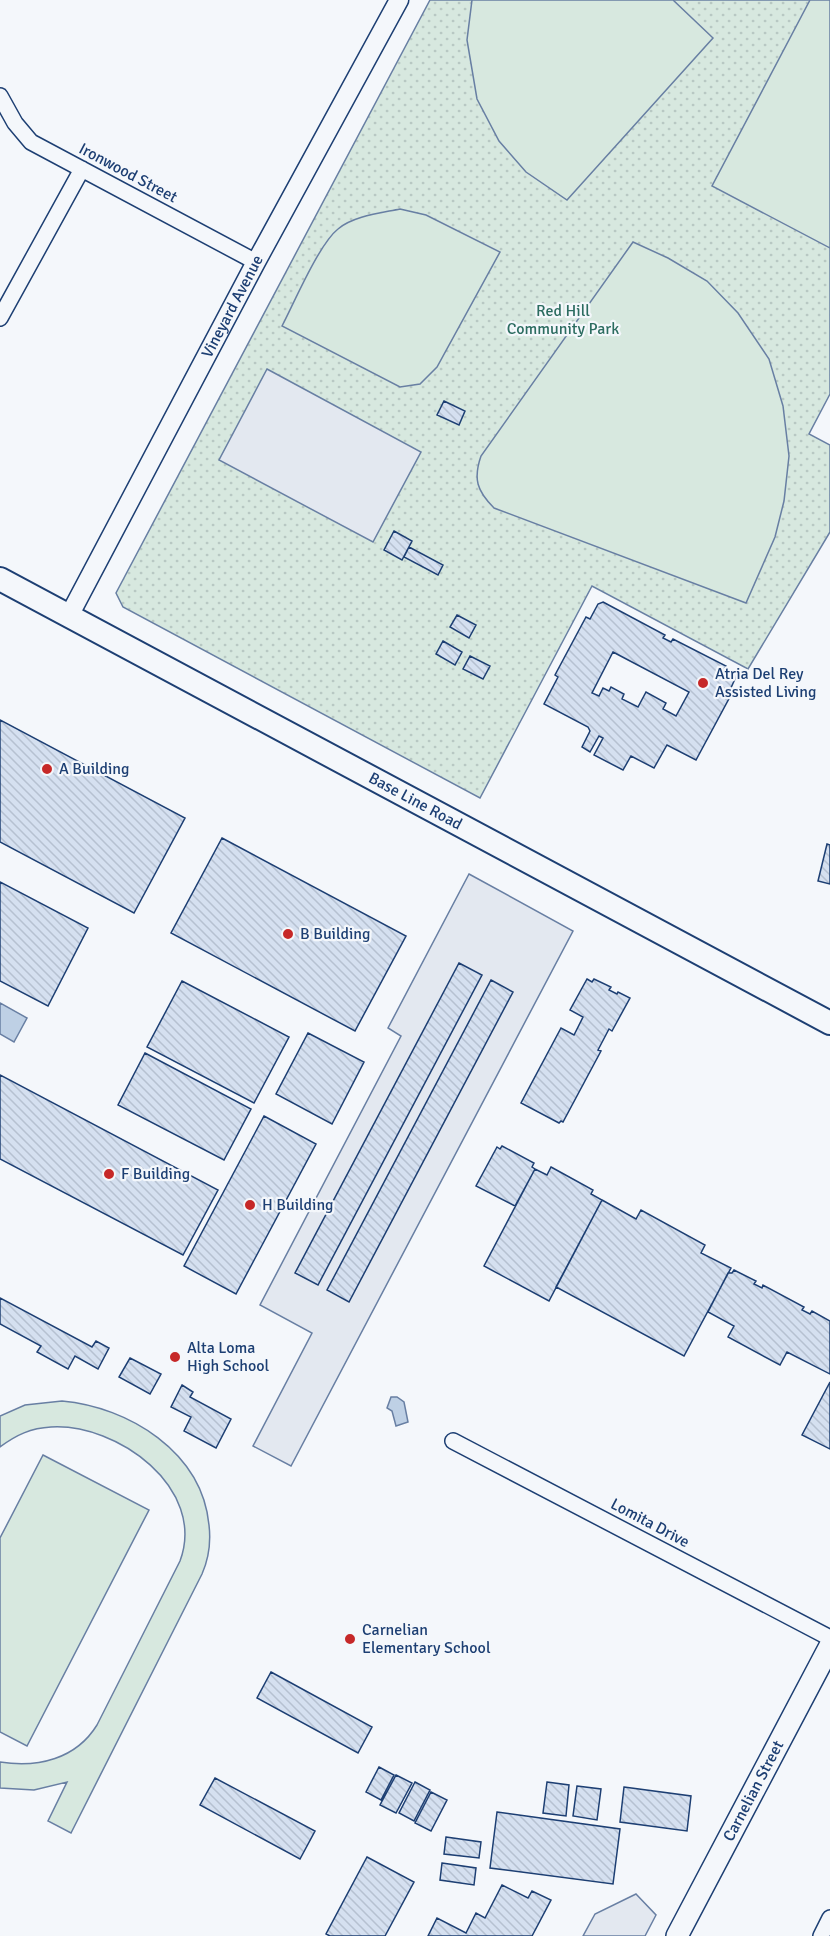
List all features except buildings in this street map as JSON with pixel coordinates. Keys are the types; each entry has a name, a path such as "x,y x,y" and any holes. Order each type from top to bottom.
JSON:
{"main road":[{"name":"Base Line Road","path":"0,579 830,1023"},
{"name":"Carnelian Street","path":"677,1936 830,1646"}],"street":[{"name":"Vineyard Avenue","path":"69,616 256,262 399,0"},
{"name":"Ironwood Street","path":"0,96 15,123 31,142 256,262"},
{"path":"0,318 82,169"},
{"name":"Lomita Drive","path":"453,1441 830,1638"},
{"path":"821,1936 830,1918"}],"green space":[{"name":"Red Hill Community Park","path":"430,0 830,0 830,394 809,434 830,445 830,532 748,669 592,586 480,798 123,607 116,593"},
{"path":"472,0 673,0 713,38 567,200 526,172 499,141 477,99 467,40"},
{"path":"810,0 830,0 830,248 712,186"},
{"path":"400,209 426,215 500,252 437,367 420,384 400,387 282,326 315,260 338,229 359,218"},
{"path":"633,242 668,258 707,281 738,313 769,359 783,406 789,456 784,501 775,537 746,603 494,508 478,484 477,471 481,456"},
{"path":"62,1401 87,1405 136,1424 158,1438 177,1455 192,1476 203,1499 210,1538 208,1556 202,1574 71,1833 48,1821 67,1782 34,1790 0,1788 0,1762 28,1764 55,1759 78,1746 88,1737 97,1725 180,1561 185,1534 181,1509 168,1485 150,1465 128,1448 103,1436 77,1429 51,1427 24,1433 0,1447 0,1416 25,1405"},
{"path":"43,1455 149,1510 27,1746 0,1732 0,1538"}],"shaded area":[{"path":"267,369 421,452 373,542 219,460"},
{"path":"469,874 573,931 291,1466 253,1446 312,1333 260,1305 401,1036 388,1028"},
{"path":"636,1894 656,1915 645,1936 583,1936 595,1914"}],"water":[{"path":"0,1003 27,1018 14,1042 0,1034"},
{"path":"391,1397 397,1397 404,1402 408,1422 396,1426 392,1411 387,1408"}],"place":[{"name":"Atria Del Rey Assisted Living","path":"703,683"},
{"name":"A Building","path":"47,769"},
{"name":"B Building","path":"288,934"},
{"name":"F Building","path":"109,1174"},
{"name":"H Building","path":"250,1205"},
{"name":"Alta Loma High School","path":"175,1357"},
{"name":"Carnelian Elementary School","path":"350,1639"}]}
